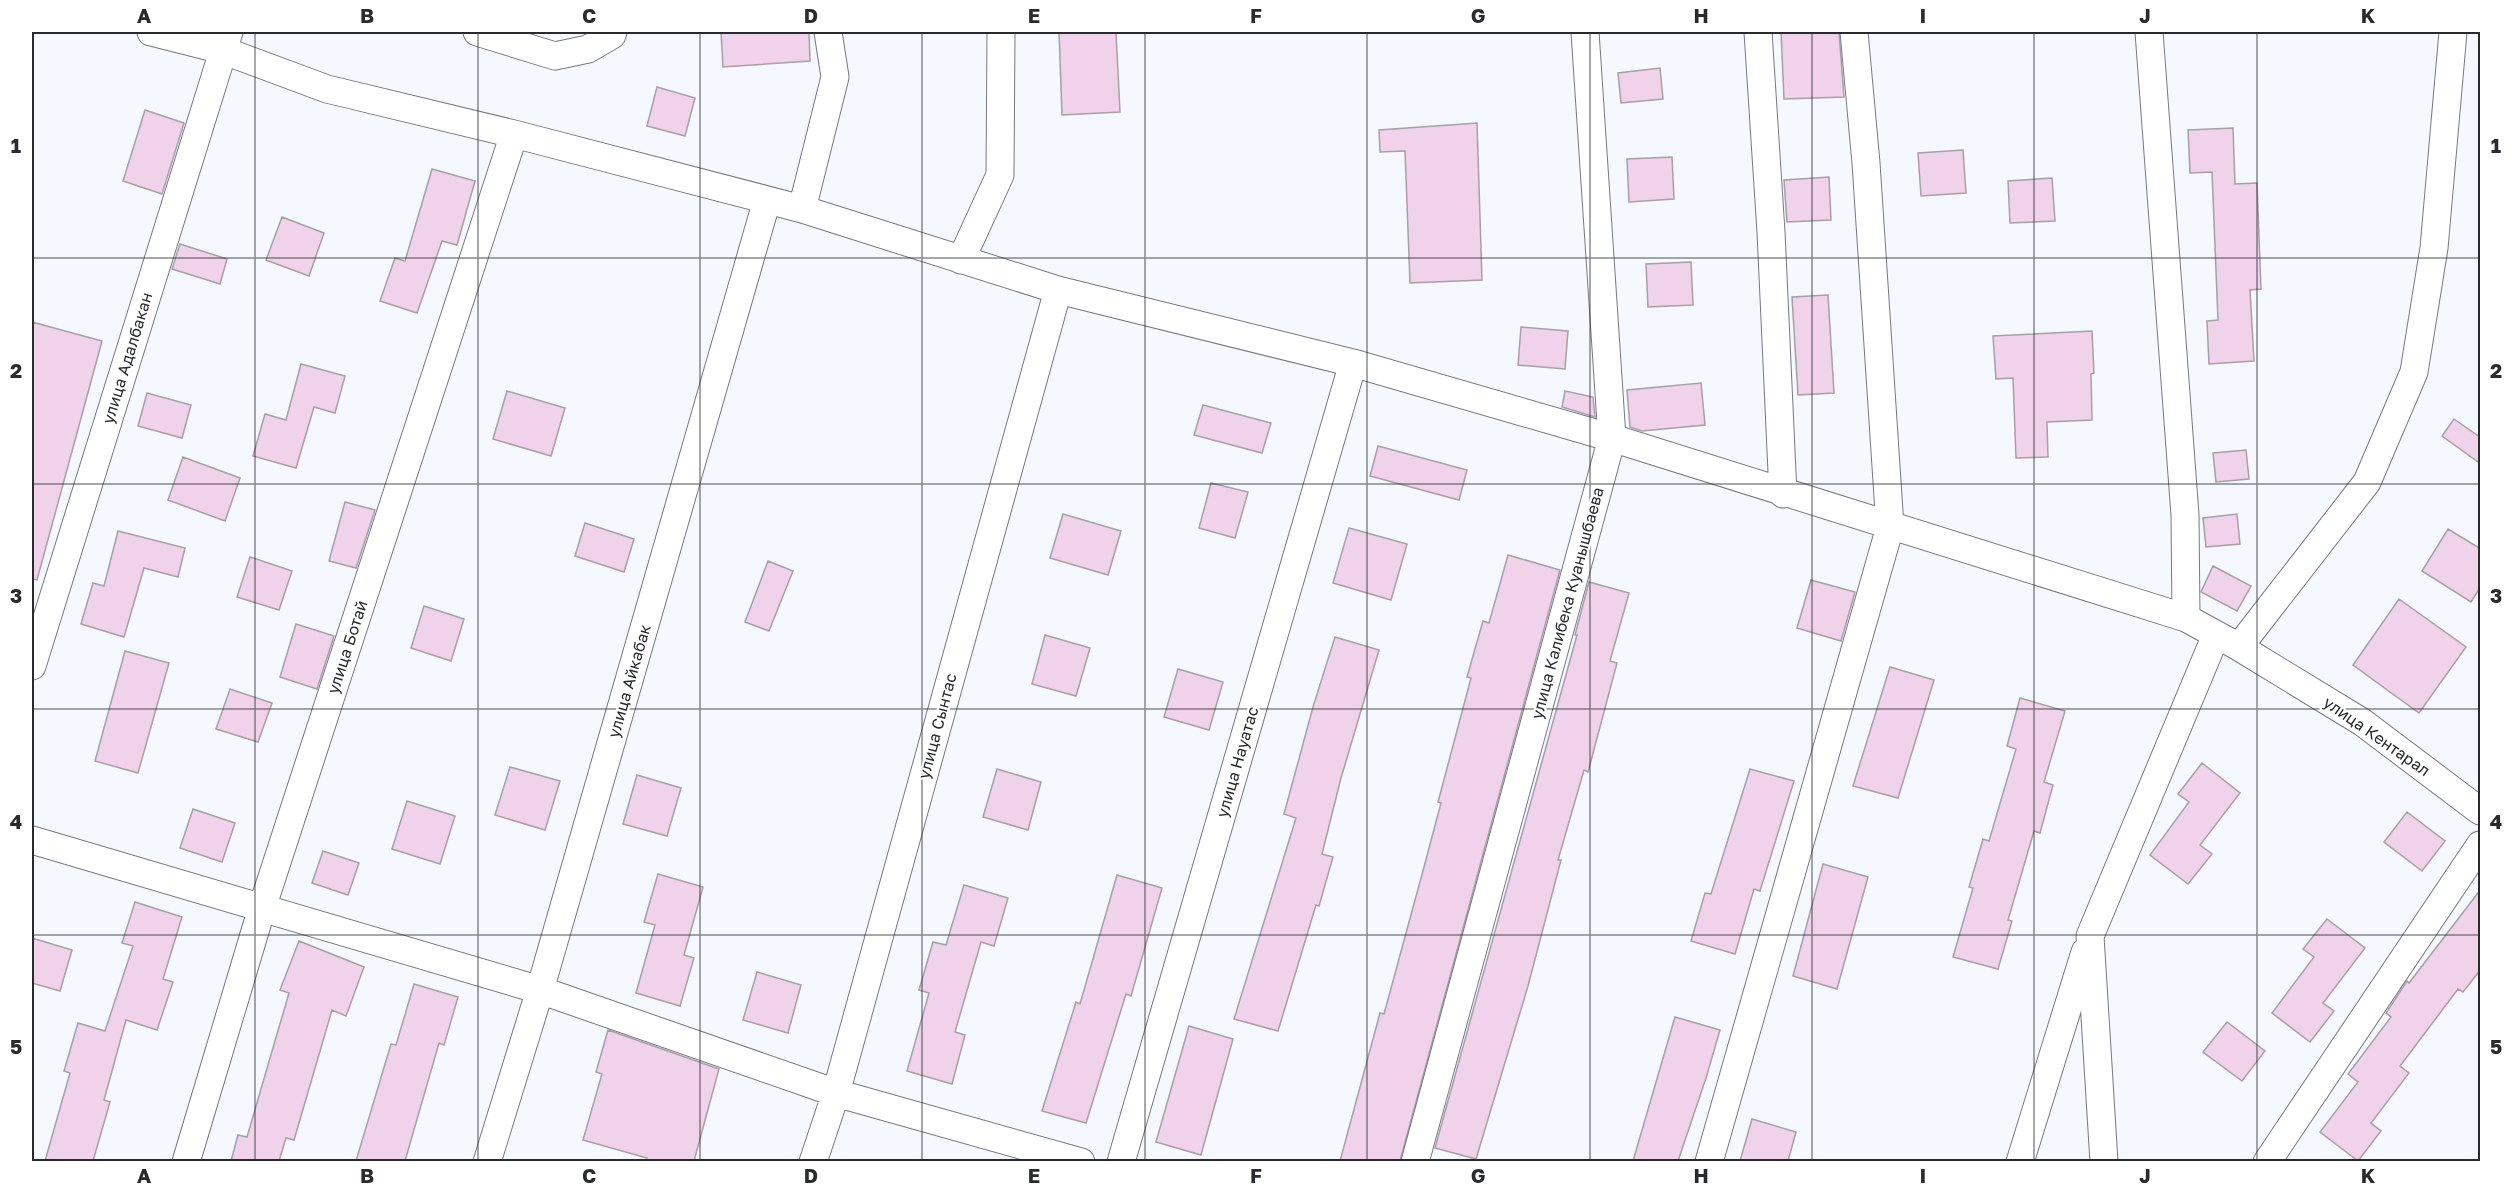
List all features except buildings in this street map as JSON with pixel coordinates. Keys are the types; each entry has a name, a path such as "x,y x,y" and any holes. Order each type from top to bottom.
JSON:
{"street":[{"name":"улица Кентарал","path":"151,32 226,40 327,89 514,134 802,209 1058,290 1353,363 1612,438 1783,494 2186,618 2362,722 2481,811"},
{"path":"477,32 555,56 588,49 612,36 613,32"},
{"path":"802,209 836,77 828,32"},
{"path":"961,260 1000,175 1001,32"},
{"name":"улица Калибека Куанышбаева","path":"1415,1161 1612,438 1586,32"},
{"path":"1758,32 1771,232 1783,494"},
{"path":"1710,1161 1890,527 1866,163 1854,32"},
{"path":"2149,32 2185,515 2186,618"},
{"path":"2020,1161 2090,936 2228,641 2367,482 2414,372 2434,248 2452,32"},
{"name":"улица Адалбакан","path":"32,666 226,40"},
{"name":"улица Ботай","path":"186,1161 262,908 514,134"},
{"name":"улица Айкабак","path":"487,1161 540,990 767,200"},
{"name":"улица Сынтас","path":"813,1161 836,1093 1058,290"},
{"name":"улица Науатас","path":"1121,1161 1353,363"},
{"path":"32,840 540,990 836,1093 1081,1161"},
{"path":"2267,1161 2481,845"},
{"path":"2090,936 2104,1161"}]}
